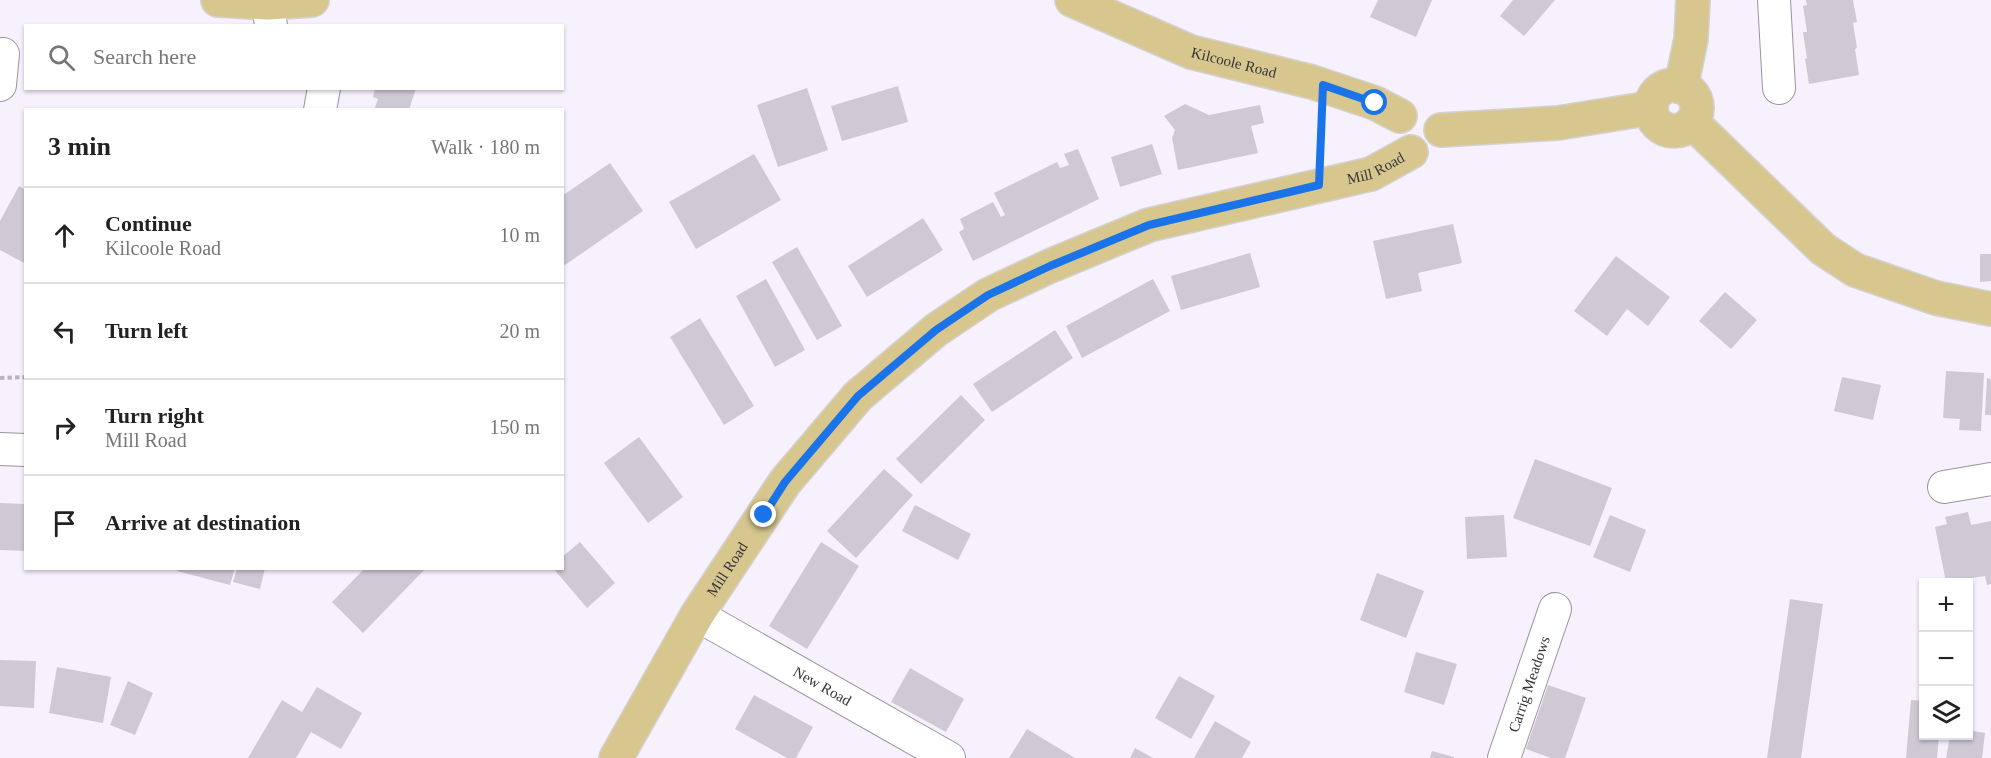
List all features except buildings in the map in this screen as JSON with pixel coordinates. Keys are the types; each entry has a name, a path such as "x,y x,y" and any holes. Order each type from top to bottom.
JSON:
{"main road":[{"path":"218,0 270,14 312,0"},
{"name":"Kilcoole Road","path":"1072,0 1191,52 1323,85 1375,103 1400,117"},
{"path":"1681,87 1690,39 1693,0"},
{"path":"1667,87 1681,87 1693,95 1696,102 1696,116 1681,130 1667,130 1656,122 1651,108 1652,101 1661,90 1667,87"},
{"path":"1411,108 1425,108 1437,116 1441,130 1440,137 1432,148 1425,152 1411,152 1396,137 1396,123 1400,117 1411,108"},
{"path":"1441,130 1558,123 1651,108"},
{"path":"1692,122 1823,249 1855,270 1936,298 1991,309"},
{"name":"Mill Road","path":"616,758 697,615 785,482 858,396 936,330 988,295 1050,266 1149,225 1371,174 1411,152"}],"street":[{"path":"1774,0 1779,88"},
{"path":"0,85 9,55"},
{"path":"320,108 324,90"},
{"path":"0,449 24,450"},
{"path":"1944,487 1991,479"},
{"name":"Carrig Meadows","path":"1504,758 1555,609"},
{"name":"New Road","path":"697,615 949,758"}],"path":[{"path":"1319,185 1323,85"},
{"path":"0,378 24,377"}],"route":[{"path":"764,515 785,482 858,396 936,330 988,295 1050,266 1149,225 1319,185 1323,85 1375,103"}]}
